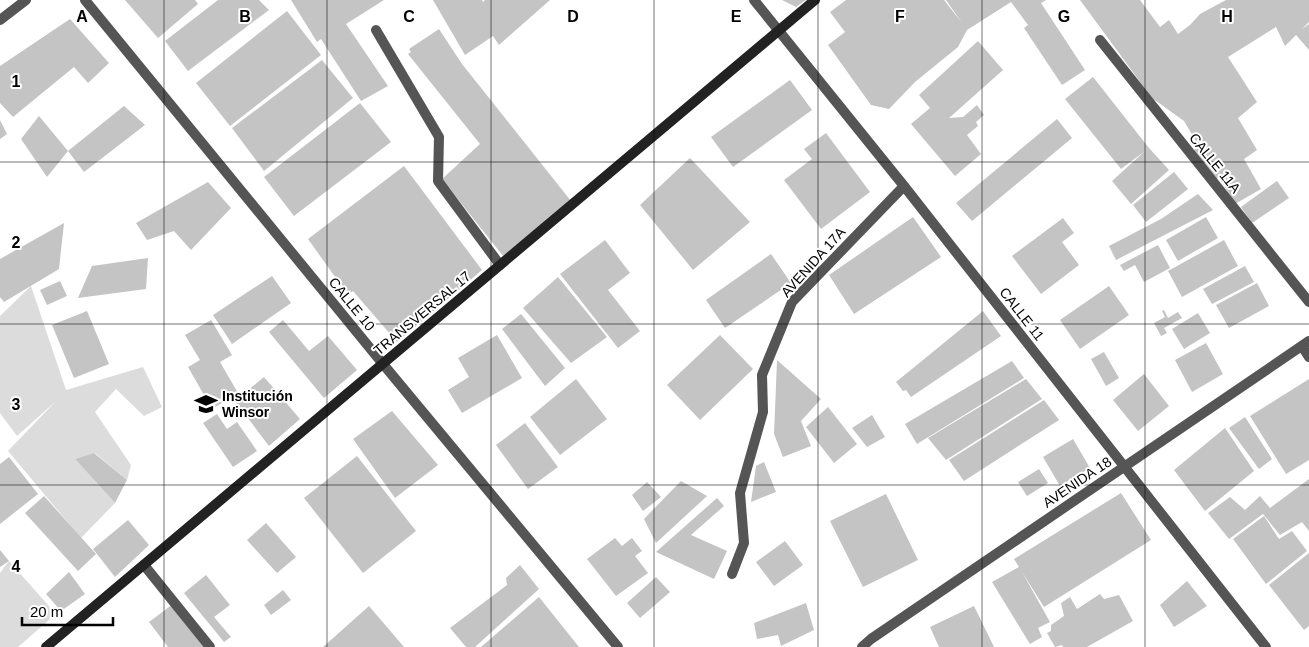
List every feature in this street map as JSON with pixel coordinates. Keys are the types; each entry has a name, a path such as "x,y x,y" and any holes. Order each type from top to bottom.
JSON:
{"main road":[{"name":"TRANSVERSAL 17","path":"46,647 815,0"}],"street":[{"path":"0,20 26,0"},
{"name":"CALLE 10","path":"85,0 618,647"},
{"name":"CALLE 11","path":"754,0 904,186 1266,647"},
{"path":"376,30 439,137 438,181 500,264"},
{"name":"CALLE 11A","path":"1100,40 1309,302"},
{"name":"AVENIDA 17A","path":"732,574 744,543 740,493 763,412 762,375 792,302 904,186"},
{"path":"1306,344 1309,356"},
{"name":"AVENIDA 18","path":"862,647 1124,466 1306,344"},
{"path":"144,565 210,647"}],"shaded area":[{"path":"31,286 66,390 143,367 162,407 144,416 116,389 95,412 131,465 127,480 95,453 75,459 115,503 81,538 8,451 56,401 17,436 0,413 0,316"},
{"path":"9,561 56,614 18,647 0,647 0,573"}],"building":[{"path":"125,0 195,0 198,4 158,38"},
{"path":"218,0 259,0 269,10 188,71 165,41"},
{"path":"291,0 384,0 346,24 388,86 361,101 321,39 317,42"},
{"path":"433,0 482,0 483,2 485,0 550,0 499,45 493,36 465,55"},
{"path":"782,0 806,0 796,7"},
{"path":"846,0 944,0 962,23 946,0 1046,0 1041,3 1085,70 1062,85 1024,28 1028,25 1011,2 967,30 958,47 915,82 889,109 871,105 828,45 845,32 830,12"},
{"path":"1080,0 1140,0 1160,27 1169,20 1178,34 1200,14 1226,0 1309,0 1309,22 1302,29 1309,24 1309,50 1296,35 1285,46 1276,27 1228,57 1257,102 1238,118 1257,150 1244,159 1261,189 1235,204 1219,177 1214,181 1193,151 1199,146 1184,121 1152,98"},
{"path":"287,11 321,55 230,126 196,83"},
{"path":"70,19 109,63 88,83 74,67 13,117 0,103 0,66"},
{"path":"439,29 462,64 571,201 503,256 442,179 480,144 408,54 411,52 409,49"},
{"path":"978,41 1003,70 949,118 963,117 977,105 984,115 976,122 978,126 967,135 981,154 955,176 911,124 930,108 919,95"},
{"path":"322,60 353,98 264,171 232,128"},
{"path":"1093,77 1149,148 1169,170 1131,204 1112,181 1145,151 1121,169 1065,99"},
{"path":"790,80 812,110 733,167 711,137"},
{"path":"360,103 391,142 294,216 264,177"},
{"path":"124,106 145,125 84,172 68,151"},
{"path":"39,116 68,151 47,177 21,139"},
{"path":"1057,119 1072,138 972,221 956,203"},
{"path":"0,120 7,134 0,139"},
{"path":"826,133 870,192 821,229 784,180 812,159 804,149"},
{"path":"690,158 750,222 693,270 640,205"},
{"path":"404,166 482,270 397,342 353,291 348,295 308,239"},
{"path":"1174,172 1188,189 1146,222 1133,205"},
{"path":"1277,181 1289,198 1252,223 1241,207"},
{"path":"208,182 231,208 191,250 174,231 147,240 136,223"},
{"path":"1198,194 1213,210 1116,260 1109,246 1161,219"},
{"path":"913,217 941,257 854,314 829,275"},
{"path":"1206,217 1218,238 1178,261 1166,240"},
{"path":"1063,218 1074,233 1062,242 1079,265 1041,294 1012,256"},
{"path":"64,223 59,269 4,302 0,297 0,259"},
{"path":"605,240 630,273 608,290 640,331 618,348 560,274"},
{"path":"1224,240 1238,266 1182,297 1168,271"},
{"path":"1158,245 1170,268 1144,282 1135,265 1124,271 1120,265"},
{"path":"771,254 791,283 725,328 706,300"},
{"path":"148,258 146,289 78,298 92,266"},
{"path":"1245,266 1254,282 1212,304 1203,289"},
{"path":"272,276 291,303 232,344 213,315"},
{"path":"558,277 607,337 571,363 523,308"},
{"path":"60,281 67,296 47,305 40,290"},
{"path":"1257,283 1269,306 1229,328 1216,305"},
{"path":"1109,286 1129,315 1080,349 1060,320"},
{"path":"1164,310 1168,318 1178,312 1182,318 1164,328 1167,333 1161,336 1154,323 1165,317 1162,311"},
{"path":"87,311 109,364 74,378 52,325"},
{"path":"983,311 1001,336 911,397 906,390 903,391 896,382"},
{"path":"1198,313 1210,333 1184,349 1172,329"},
{"path":"521,314 565,368 545,386 502,329"},
{"path":"211,320 232,355 220,362 238,393 212,409 188,367 200,360 185,335"},
{"path":"283,320 309,351 328,336 357,370 324,398 269,332"},
{"path":"497,335 522,378 462,413 448,390 469,377 458,358"},
{"path":"720,335 753,369 700,420 667,385"},
{"path":"1206,343 1223,374 1192,392 1175,360"},
{"path":"1104,352 1119,378 1106,386 1091,359"},
{"path":"777,360 821,399 801,421 811,446 783,457 774,434"},
{"path":"1012,361 1024,378 917,444 905,424"},
{"path":"1144,374 1169,406 1138,431 1113,400"},
{"path":"264,377 300,419 269,446 235,401"},
{"path":"576,379 607,419 560,455 530,417"},
{"path":"1026,379 1042,399 946,460 928,438"},
{"path":"1309,379 1309,460 1286,474 1250,416"},
{"path":"1044,400 1059,420 964,481 949,460"},
{"path":"828,407 857,444 834,463 806,427"},
{"path":"392,411 438,465 395,498 353,439"},
{"path":"217,414 227,429 237,422 257,451 233,467 203,423"},
{"path":"872,415 885,437 867,447 852,428"},
{"path":"1245,417 1272,459 1259,469 1229,428"},
{"path":"525,423 558,467 528,489 496,445"},
{"path":"1225,428 1254,471 1205,511 1174,470"},
{"path":"1073,439 1090,468 1060,486 1043,457"},
{"path":"94,453 127,480 115,503 75,459"},
{"path":"357,456 416,531 363,573 304,498"},
{"path":"9,457 38,494 0,524 0,464"},
{"path":"764,462 776,492 751,502 756,466"},
{"path":"1039,469 1048,483 1027,496 1018,482"},
{"path":"1309,479 1309,531 1302,522 1280,535 1263,514 1229,539 1208,513 1230,497 1245,510 1260,496 1270,508"},
{"path":"681,481 707,496 656,543 644,519"},
{"path":"647,482 661,497 643,511 632,495"},
{"path":"1121,493 1151,540 1044,607 1022,572 1050,622 1038,628 1042,637 1030,644 992,582 1019,567 1014,559"},
{"path":"886,494 918,560 863,587 830,521"},
{"path":"44,496 96,554 78,571 25,513"},
{"path":"717,498 724,506 691,535 727,551 714,579 656,552"},
{"path":"1264,516 1279,539 1292,531 1307,551 1266,584 1233,539"},
{"path":"128,520 149,545 115,577 93,549"},
{"path":"266,523 296,557 277,573 247,540"},
{"path":"615,538 622,546 632,538 642,551 635,556 648,573 616,596 587,559"},
{"path":"785,541 803,565 774,586 756,562"},
{"path":"0,550 9,561 0,567"},
{"path":"1309,553 1309,626 1304,630 1269,585"},
{"path":"520,565 539,589 475,647 466,647 450,628 507,585 506,578"},
{"path":"69,572 85,594 61,611 46,594"},
{"path":"206,575 230,605 214,617 231,637 224,642 184,593"},
{"path":"656,577 670,592 640,618 627,603"},
{"path":"1187,581 1207,606 1174,627 1160,605"},
{"path":"283,590 291,600 271,615 264,605"},
{"path":"1100,594 1104,599 1119,595 1133,621 1087,647 1063,647 1062,645 1055,647 1047,633 1051,631 1051,625 1064,616 1061,603 1070,597 1077,609"},
{"path":"539,597 579,647 481,647"},
{"path":"806,603 814,630 781,646 778,635 757,639 754,623"},
{"path":"173,604 207,647 168,647 149,622"},
{"path":"369,606 404,647 323,647"},
{"path":"974,606 994,647 939,647 930,627"}],"place":[{"name":"Institución Winsor","path":"206,404"}]}
